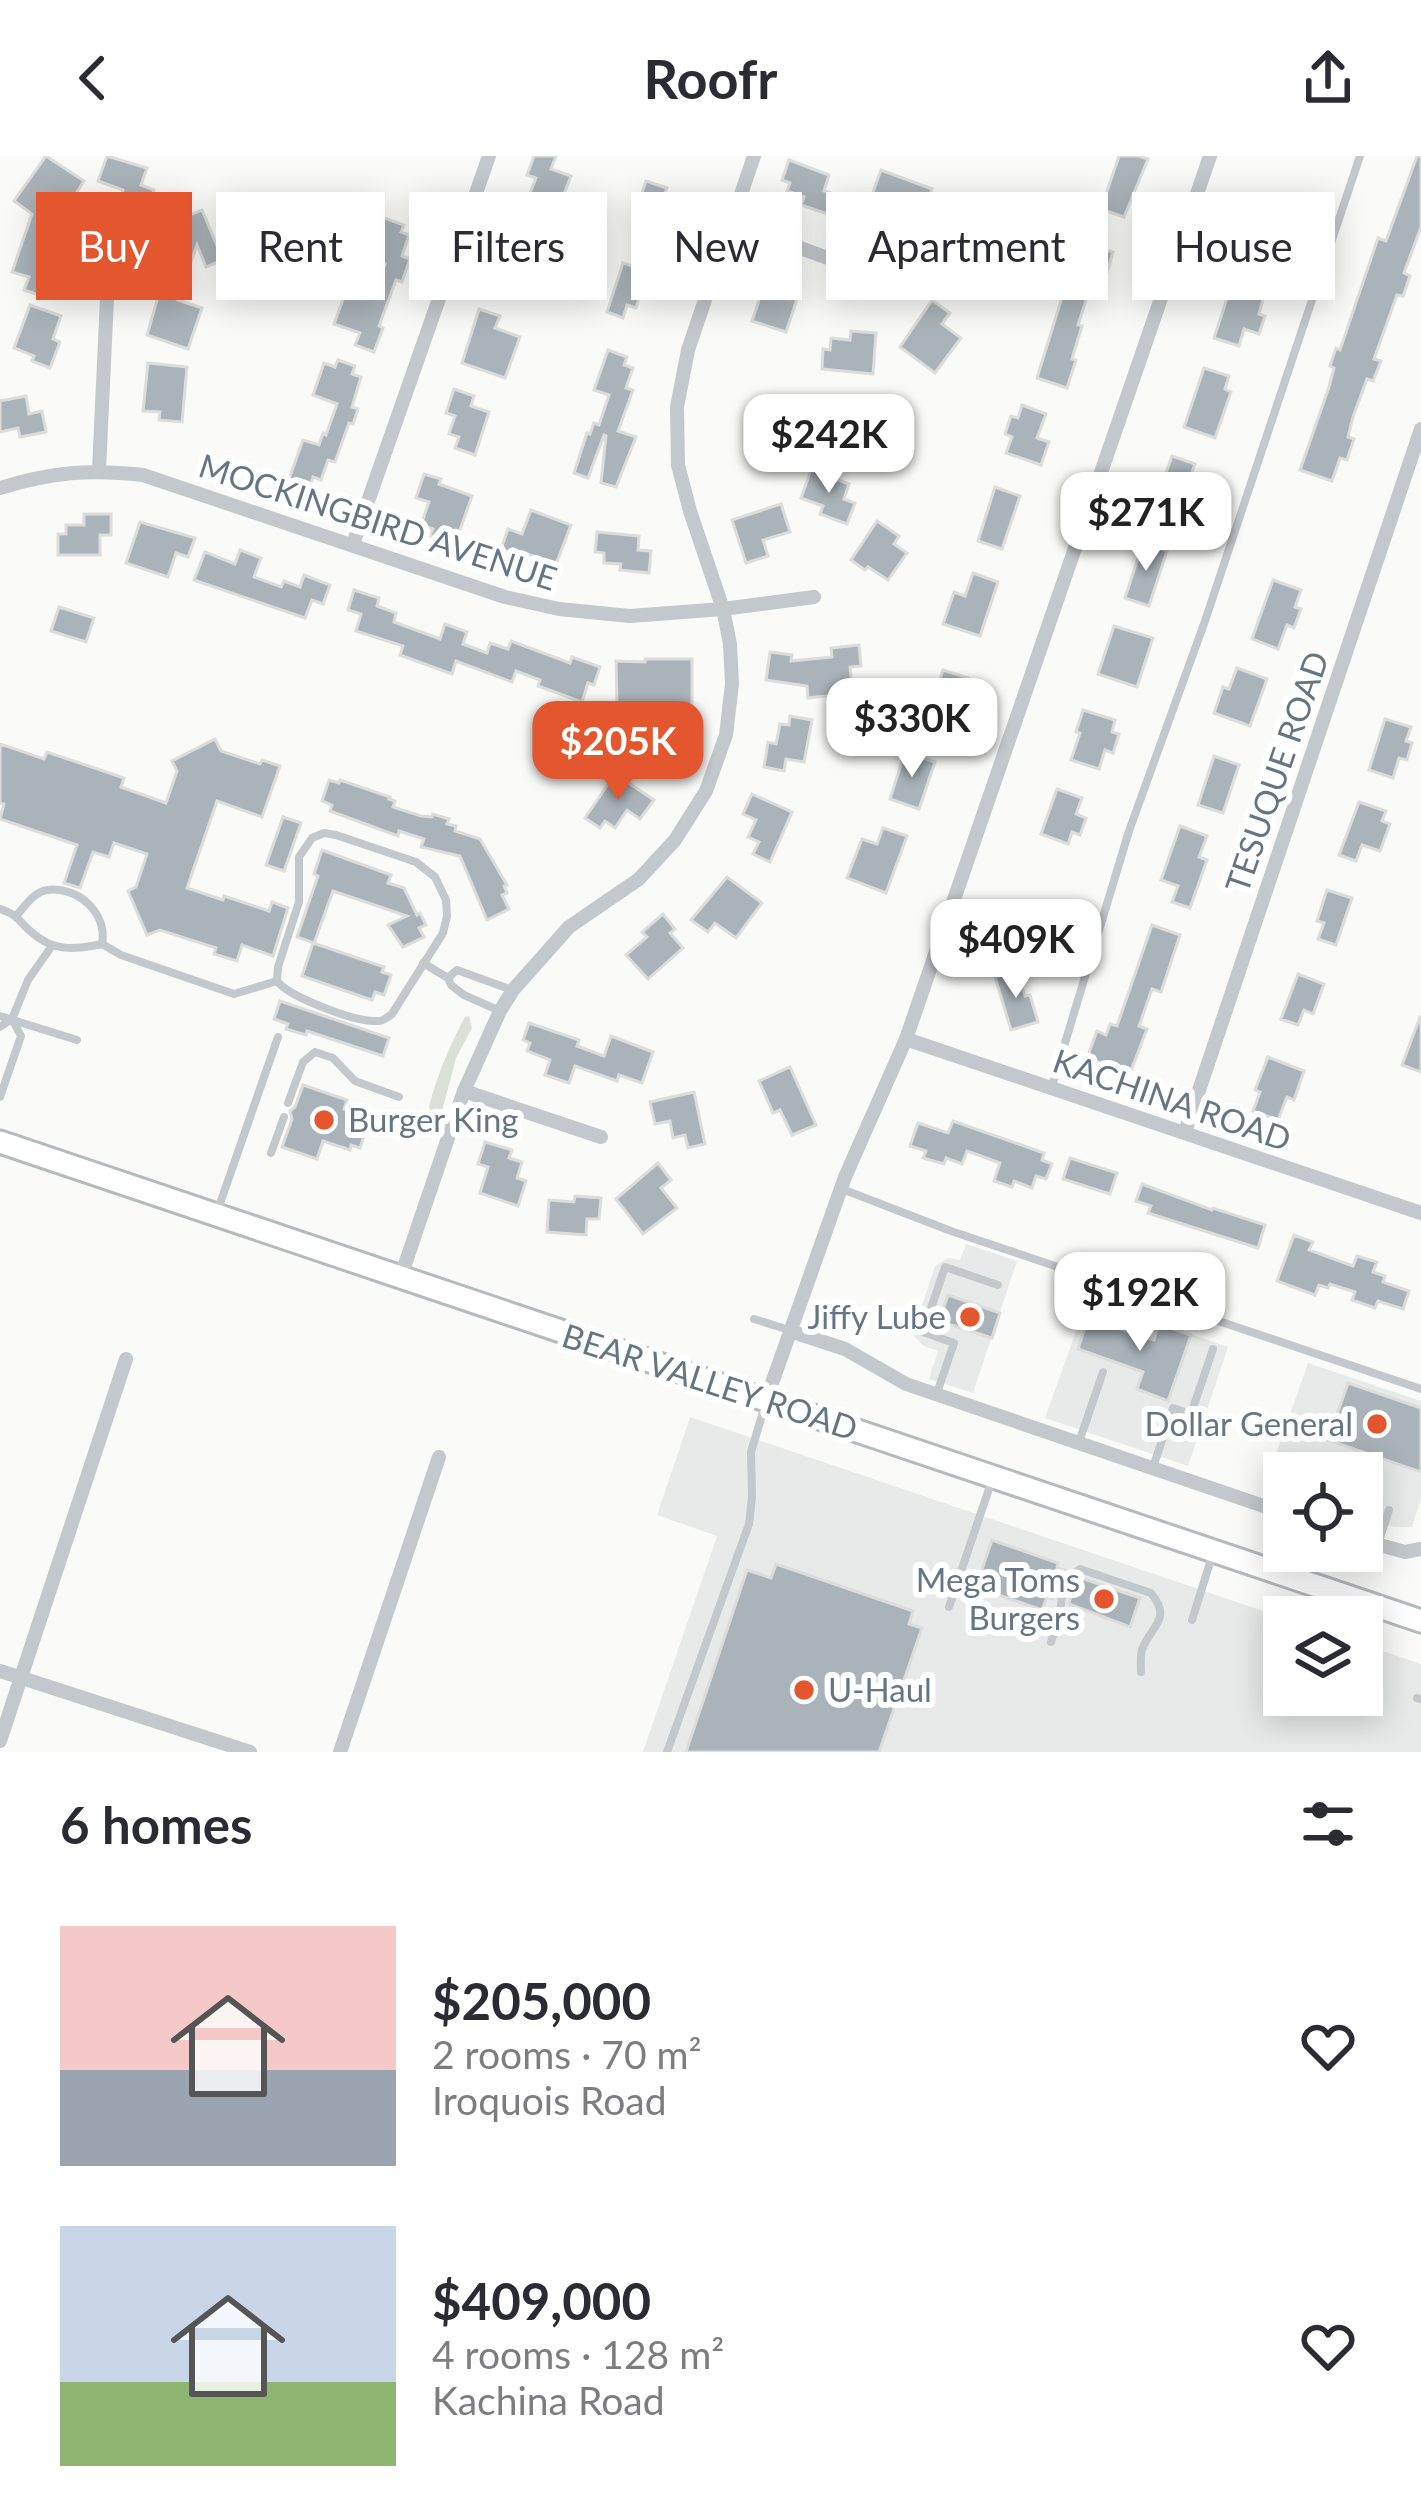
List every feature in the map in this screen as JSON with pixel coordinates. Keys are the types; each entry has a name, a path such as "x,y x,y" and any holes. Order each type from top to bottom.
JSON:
{"main road":[{"name":"BEAR VALLEY ROAD","path":"0,1142 1421,1621"}],"street":[{"path":"353,544 489,156"},
{"path":"742,192 754,156"},
{"path":"766,1400 841,1189 906,1040 1210,156"},
{"path":"99,470 107,300"},
{"path":"400,1279 464,1091 500,1011 569,927 639,879 675,840 706,791 726,736 730,644 678,464 677,407 688,350 705,300"},
{"name":"TESUQUE ROAD","path":"1185,1132 1421,429"},
{"name":"MOCKINGBIRD AVENUE","path":"0,488 43,475 99,470 143,475 505,598 559,609 630,616 814,597"},
{"name":"KACHINA ROAD","path":"906,1040 1421,1213"},
{"path":"464,1091 601,1137"},
{"path":"790,1331 845,1349 906,1384 1263,1506"},
{"path":"0,1741 126,1359"},
{"path":"340,1752 439,1457"},
{"path":"1383,1546 1405,1552 1421,1549"},
{"path":"0,1670 250,1752"}],"lane":[{"path":"1052,1088 1129,831 1360,156"},
{"path":"324,833 416,862 435,877 446,900 443,933 392,1014 381,1021 367,1021 287,993 277,981 299,902 299,857 313,838 324,833"},
{"path":"17,915 42,892 69,894 87,902 102,920 102,944"},
{"path":"0,909 17,915 51,947 67,950 102,944 234,994 277,981"},
{"path":"0,1027 12,1019 28,980 51,947"},
{"path":"424,963 464,995 500,1011"},
{"path":"448,978 457,970 513,991"},
{"path":"0,1016 77,1040"},
{"path":"0,1097 21,1036 12,1019"},
{"path":"216,1216 278,1037"},
{"path":"288,1103 304,1061 315,1052 333,1058 355,1082 399,1096"},
{"path":"272,1153 284,1117"},
{"path":"841,1189 951,1231 1421,1389"},
{"path":"937,1394 954,1343 923,1332 945,1268 998,1285"},
{"path":"754,1318 790,1331"},
{"path":"1153,1468 1173,1408 1191,1414 1213,1349"},
{"path":"1078,1443 1103,1372"},
{"path":"667,1752 749,1524 751,1452 766,1400"},
{"path":"949,1607 993,1476"},
{"path":"1383,1520 1389,1510"},
{"path":"1192,1620 1214,1551"},
{"path":"1051,1642 1064,1586 1080,1569 1151,1593 1158,1601 1160,1619 1143,1648 1141,1672"}],"shaded area":[{"path":"469,1016 472,1028 456,1058 442,1111 434,1116 429,1107 436,1083 454,1038"},
{"path":"966,1244 1017,1261 973,1393 929,1379 938,1351 914,1336 935,1266 948,1258 960,1260"},
{"path":"1092,1287 1162,1311 1159,1323 1228,1347 1188,1466 1045,1418"},
{"path":"1308,1363 1421,1401 1421,1499 1412,1527 1383,1523 1383,1452 1277,1452"},
{"path":"690,1417 1263,1611 1263,1716 1383,1716 1383,1651 1421,1664 1421,1752 643,1752 717,1536 657,1515"}],"building":[{"path":"46,156 84,181 77,192 36,192 36,294 24,290 29,277 12,272 32,214 14,201"},
{"path":"107,156 147,168 141,185 154,190 122,192 98,181"},
{"path":"534,156 556,156 551,169 571,176 565,192 531,192 536,178 527,175"},
{"path":"1119,156 1148,159 1124,217 1108,211 1107,192"},
{"path":"1417,156 1421,156 1421,227 1404,273 1410,276 1403,296 1397,295 1374,359 1381,361 1373,381 1367,379 1353,417 1348,437 1354,439 1347,460 1340,458 1332,481 1300,470 1329,387 1336,348 1340,350 1378,238 1386,241"},
{"path":"789,160 829,175 824,191 826,213 802,205 802,192 787,191 790,183 782,180"},
{"path":"881,170 932,189 931,192 873,192"},
{"path":"646,181 667,188 665,192 642,192"},
{"path":"202,210 216,243 216,263 206,267 197,245 192,259 192,214"},
{"path":"385,218 404,225 401,232 409,235 402,256 409,262 402,282 396,280 374,352 355,345 360,333 334,324 343,300 385,300"},
{"path":"623,263 631,266 631,300 639,300 636,308 627,305 623,318 607,312"},
{"path":"157,300 178,300 202,308 188,349 147,335"},
{"path":"759,300 797,300 786,332 752,321"},
{"path":"932,300 950,313 942,324 961,338 935,373 900,347"},
{"path":"1061,300 1086,300 1067,388 1037,378"},
{"path":"1226,300 1263,300 1259,314 1265,316 1259,334 1244,329 1239,346 1214,338"},
{"path":"30,305 61,316 53,339 60,342 50,368 14,348"},
{"path":"479,309 500,316 495,328 520,337 505,378 462,363"},
{"path":"851,331 876,333 873,374 822,369 823,349 830,350 831,338 850,340"},
{"path":"608,350 627,357 624,365 633,368 626,388 633,390 618,431 636,437 616,487 601,483 604,435 588,478 574,473 587,433 594,423 599,425 609,395 594,390"},
{"path":"338,360 355,366 352,374 361,377 352,407 358,409 335,462 328,460 321,480 313,477 310,486 289,479 303,440 319,445 323,433 326,435 337,404 313,395 324,363 335,367"},
{"path":"148,363 187,367 182,422 159,420 160,412 143,411"},
{"path":"1204,368 1229,376 1225,389 1231,392 1215,438 1184,427"},
{"path":"454,389 474,396 471,406 489,412 475,455 455,448 459,437 449,434 455,416 446,413"},
{"path":"26,396 29,414 42,411 46,432 20,437 18,428 0,432 0,401"},
{"path":"1022,405 1046,414 1037,438 1049,442 1041,465 1006,453 1012,437 1005,434 1011,416 1018,418"},
{"path":"1172,456 1195,464 1189,479 1200,483 1187,519 1154,506"},
{"path":"811,470 849,484 844,499 855,503 847,524 820,514 823,506 801,498"},
{"path":"424,474 472,496 455,544 430,536 433,529 421,525 429,502 416,498"},
{"path":"995,487 1020,496 1002,549 978,541"},
{"path":"781,504 790,532 763,540 768,556 746,563 732,520"},
{"path":"531,510 571,525 556,564 501,549 508,529 522,534"},
{"path":"84,514 111,514 111,535 100,535 100,555 58,555 58,534 66,534 66,525 84,525"},
{"path":"877,521 899,536 894,544 907,553 888,580 851,560"},
{"path":"140,522 195,538 188,557 176,553 168,577 126,563"},
{"path":"597,532 639,536 638,550 651,551 649,573 604,563 604,553 595,552"},
{"path":"1143,543 1167,551 1149,606 1125,598"},
{"path":"240,550 261,558 254,577 281,587 284,581 300,587 304,575 330,585 323,604 312,600 305,618 194,580 205,552 235,564"},
{"path":"973,573 998,582 980,636 943,624 954,592 965,596"},
{"path":"1273,580 1301,590 1294,628 1287,625 1278,649 1252,639"},
{"path":"354,590 379,598 377,606 396,613 394,622 440,639 445,624 467,632 463,644 487,653 490,643 508,649 511,641 570,663 572,657 600,667 594,685 588,683 582,702 538,686 540,680 516,671 512,682 456,661 452,674 400,655 403,646 356,631 361,614 348,610"},
{"path":"59,607 94,618 86,642 51,631"},
{"path":"1114,626 1153,638 1137,687 1098,674"},
{"path":"859,645 861,666 850,667 853,693 808,698 807,686 766,680 770,652 792,655 791,661 832,657 831,648"},
{"path":"692,659 692,705 617,704 616,661"},
{"path":"1237,668 1267,679 1250,726 1214,713 1223,687 1229,689"},
{"path":"943,670 968,678 953,723 928,715"},
{"path":"1083,710 1115,720 1112,732 1119,734 1113,753 1105,750 1099,769 1071,760"},
{"path":"790,716 812,720 804,762 786,759 784,771 764,767 768,742 776,744 780,724 789,725"},
{"path":"1385,719 1411,727 1407,760 1399,758 1393,778 1369,770"},
{"path":"215,739 221,751 280,766 262,817 217,801 187,888 269,911 272,902 288,908 273,956 242,945 237,961 214,954 216,948 160,930 147,935 128,891 136,887 147,854 114,843 109,857 93,852 80,888 64,883 77,845 0,819 4,804 0,803 0,744 44,759 47,752 124,778 121,787 166,803 177,771 172,761"},
{"path":"905,752 935,762 919,809 890,799"},
{"path":"1214,756 1239,765 1223,813 1198,805"},
{"path":"615,774 654,800 640,819 627,810 615,828 605,821 600,828 585,818"},
{"path":"329,780 390,797 395,801 393,807 449,819 447,824 456,826 455,831 480,839 507,885 502,895 509,909 487,920 460,856 421,847 424,839 399,831 398,836 330,811 332,805 322,801"},
{"path":"1057,789 1082,798 1076,814 1086,818 1080,835 1072,832 1068,844 1041,834"},
{"path":"752,794 792,812 770,862 753,854 759,842 748,837 756,820 743,814"},
{"path":"1359,802 1386,811 1382,821 1390,824 1380,851 1362,845 1356,861 1339,855"},
{"path":"283,817 301,823 284,871 266,865"},
{"path":"1180,826 1207,836 1199,857 1207,860 1190,908 1172,902 1178,886 1161,880"},
{"path":"883,828 907,836 886,893 847,878 862,839 877,844"},
{"path":"322,850 391,875 388,883 404,888 417,915 420,913 426,925 419,928 424,937 403,947 388,925 407,916 333,891 314,943 297,937"},
{"path":"727,877 762,903 736,938 715,923 708,932 691,920"},
{"path":"1327,890 1352,898 1336,945 1318,939 1324,923 1317,921"},
{"path":"663,914 683,948 648,979 626,955"},
{"path":"1152,925 1180,935 1161,992 1152,989 1139,1026 1147,1029 1130,1073 1087,1058 1097,1031 1106,1035 1110,1024 1117,1026"},
{"path":"313,943 384,967 382,972 391,975 384,995 375,992 372,1000 302,976"},
{"path":"1017,970 1038,1022 1011,1030 995,977"},
{"path":"1298,974 1324,984 1313,1014 1304,1010 1298,1025 1281,1019"},
{"path":"280,1001 389,1038 383,1056 307,1031 306,1035 286,1029 288,1024 274,1019"},
{"path":"1421,1017 1421,1072 1402,1065"},
{"path":"529,1023 579,1040 577,1046 604,1056 611,1036 653,1052 642,1083 619,1075 617,1081 575,1066 569,1083 545,1075 550,1060 527,1051 530,1043 523,1040"},
{"path":"1268,1057 1304,1071 1294,1100 1287,1097 1278,1120 1253,1111 1260,1092 1255,1090"},
{"path":"790,1067 816,1125 792,1135 780,1110 773,1113 759,1081"},
{"name":"Burger King","path":"303,1085 347,1100 344,1109 362,1116 360,1122 368,1124 360,1148 351,1145 350,1150 323,1141 317,1159 282,1147 292,1119 290,1111"},
{"path":"694,1092 705,1144 688,1148 685,1135 673,1138 670,1121 655,1124 650,1102"},
{"path":"953,1121 1044,1153 1042,1160 1052,1164 1046,1179 1036,1176 1032,1188 1014,1181 1012,1187 994,1181 1000,1163 967,1151 962,1164 946,1158 944,1164 923,1158 926,1151 910,1146 918,1123 948,1133"},
{"path":"485,1142 512,1150 509,1158 522,1162 517,1178 526,1181 518,1206 480,1193 488,1167 478,1164"},
{"path":"1070,1158 1117,1173 1110,1194 1063,1179"},
{"path":"658,1163 671,1180 661,1188 677,1208 643,1234 616,1199"},
{"path":"1142,1184 1265,1225 1258,1248 1148,1213 1151,1206 1136,1201"},
{"path":"575,1196 601,1198 599,1219 587,1219 586,1235 547,1232 549,1200 574,1202"},
{"path":"1294,1235 1313,1242 1309,1250 1353,1266 1357,1256 1377,1262 1373,1272 1385,1276 1383,1282 1409,1291 1403,1309 1378,1301 1375,1308 1352,1300 1355,1292 1330,1284 1328,1288 1319,1285 1315,1295 1277,1281"},
{"name":"Jiffy Lube","path":"948,1295 1000,1313 992,1338 939,1321"},
{"path":"1088,1318 1154,1340 1159,1324 1191,1335 1168,1401 1137,1389 1143,1372 1078,1349"},
{"name":"Dollar General","path":"1348,1383 1421,1408 1421,1472 1383,1459 1383,1452 1363,1452 1328,1440"},
{"path":"992,1540 1058,1563 1057,1568 1065,1570 1053,1599 1047,1597 1042,1610 976,1587"},
{"name":"U-Haul","path":"776,1564 913,1611 909,1624 922,1628 879,1752 686,1752 747,1570 771,1578"},
{"name":"Mega Toms Burgers","path":"1081,1578 1140,1598 1130,1627 1069,1604 1073,1586"}],"place":[{"name":"Burger King","path":"324,1120"},
{"name":"Jiffy Lube","path":"970,1317"},
{"name":"Dollar General","path":"1377,1424"},
{"name":"Mega Toms Burgers","path":"1104,1599"},
{"name":"U-Haul","path":"804,1690"}]}
